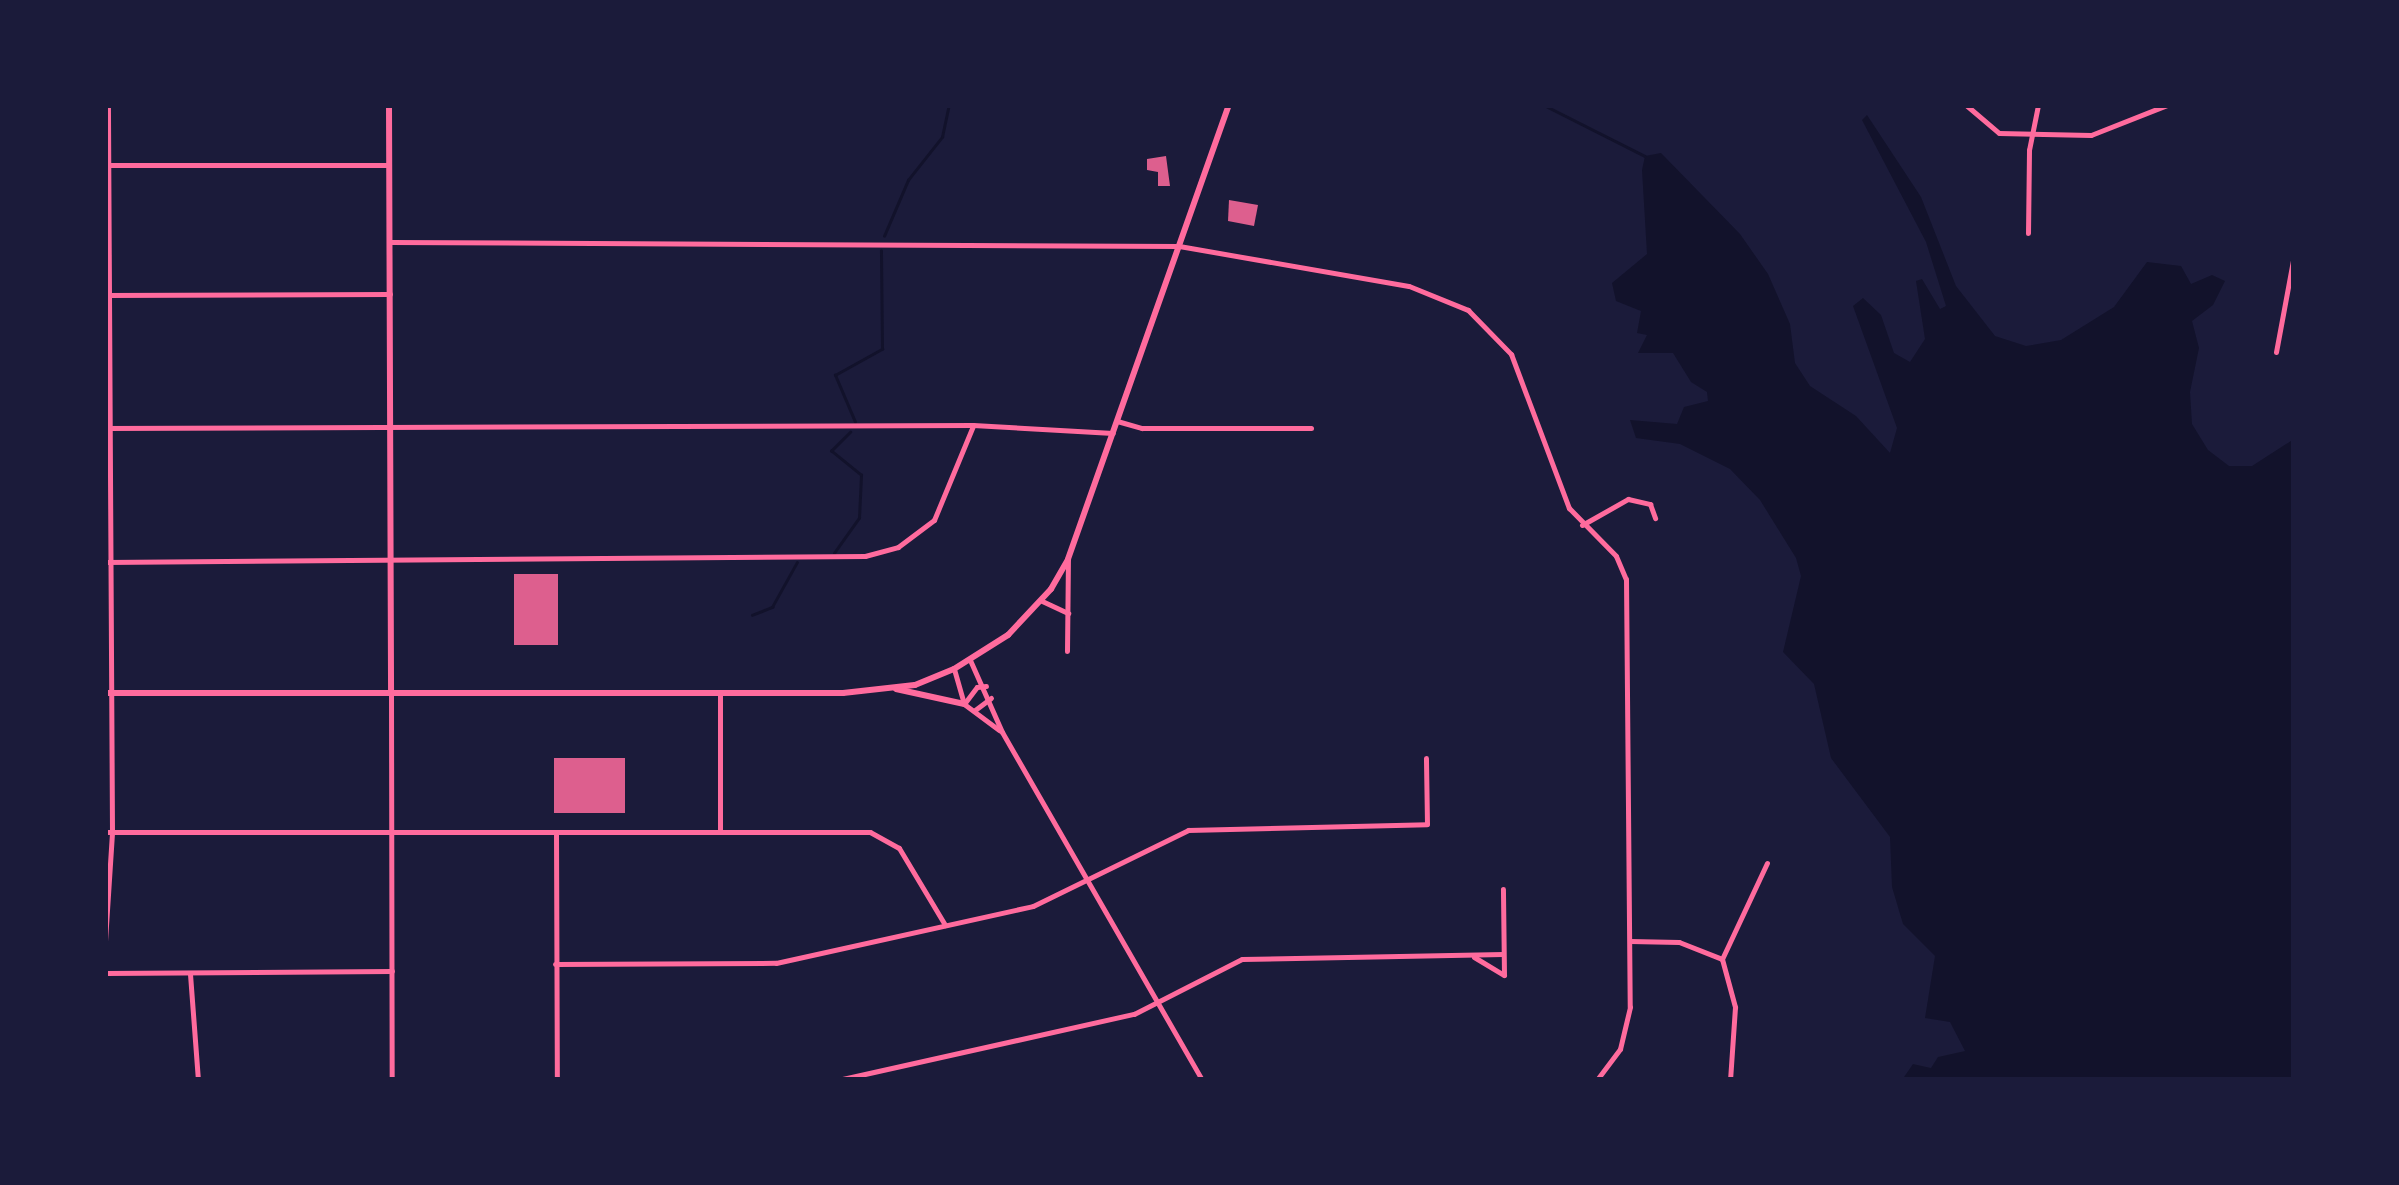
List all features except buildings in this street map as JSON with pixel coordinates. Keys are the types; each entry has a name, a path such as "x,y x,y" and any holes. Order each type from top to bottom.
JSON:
{"main road":[{"path":"389,105 391,692"},
{"path":"895,689 954,669 1008,636 1042,600 1068,559 1229,105"},
{"path":"108,693 895,689 964,704"}],"street":[{"path":"105,940 108,105"},
{"path":"1966,105 1994,132 2033,134 2102,134 2168,105"},
{"path":"2028,234 2038,105"},
{"path":"106,165 390,165"},
{"path":"390,242 1178,246 1410,286 1468,310 1498,337 1522,373 1563,495 1582,525 1616,556 1626,579 1630,941 1626,1030 1598,1080"},
{"path":"2276,352 2294,255"},
{"path":"107,295 390,294"},
{"path":"1117,421 1142,428 1311,428"},
{"path":"107,428 973,425 1113,433"},
{"path":"108,562 880,554 914,538 940,513 973,425"},
{"path":"1582,525 1628,499 1650,504 1655,518"},
{"path":"1067,651 1068,559"},
{"path":"1042,600 1068,613"},
{"path":"970,660 986,686 1002,732 1202,1080"},
{"path":"954,669 964,704 1002,732"},
{"path":"964,704 977,686 986,686"},
{"path":"391,692 392,1080"},
{"path":"720,692 720,832"},
{"path":"975,710 991,698"},
{"path":"555,964 776,962 1033,906 1160,840 1200,827 1426,824 1426,758"},
{"path":"108,832 877,834 906,856 945,925"},
{"path":"556,832 558,1080"},
{"path":"1730,1080 1734,1007 1722,958 1766,863"},
{"path":"1472,955 1500,978 1504,889"},
{"path":"1630,941 1679,942 1722,958"},
{"path":"838,1080 1134,1014 1242,958 1503,954"},
{"path":"105,972 392,972"},
{"path":"190,972 198,1080"}],"shaded area":[{"path":"1867,115 1921,197 1956,286 1995,336 2026,346 2061,340 2114,307 2147,262 2181,266 2191,284 2212,275 2225,281 2213,305 2192,321 2199,348 2190,392 2192,424 2208,450 2229,466 2252,466 2294,439 2294,1080 1902,1080 1913,1064 1931,1068 1938,1057 1965,1051 1950,1022 1925,1018 1935,956 1903,924 1892,887 1890,837 1831,758 1814,684 1783,652 1801,576 1796,558 1760,500 1730,469 1680,444 1636,438 1630,420 1677,424 1684,407 1708,401 1707,392 1691,382 1673,353 1638,353 1647,335 1637,333 1641,311 1616,301 1612,283 1647,254 1642,170 1645,156 1661,153 1740,234 1768,274 1790,324 1795,363 1810,386 1856,416 1890,453 1897,428 1853,306 1863,298 1881,315 1894,353 1910,362 1925,339 1916,281 1922,279 1940,309 1946,306 1926,242 1862,120"}],"waterway":[{"path":"884,236 908,180 942,137 949,105"},
{"path":"1544,105 1645,156"},
{"path":"855,422 835,375 882,349 881,251"},
{"path":"834,553 859,518 861,475 831,451 850,432"},
{"path":"752,615 772,607 797,562"}]}
